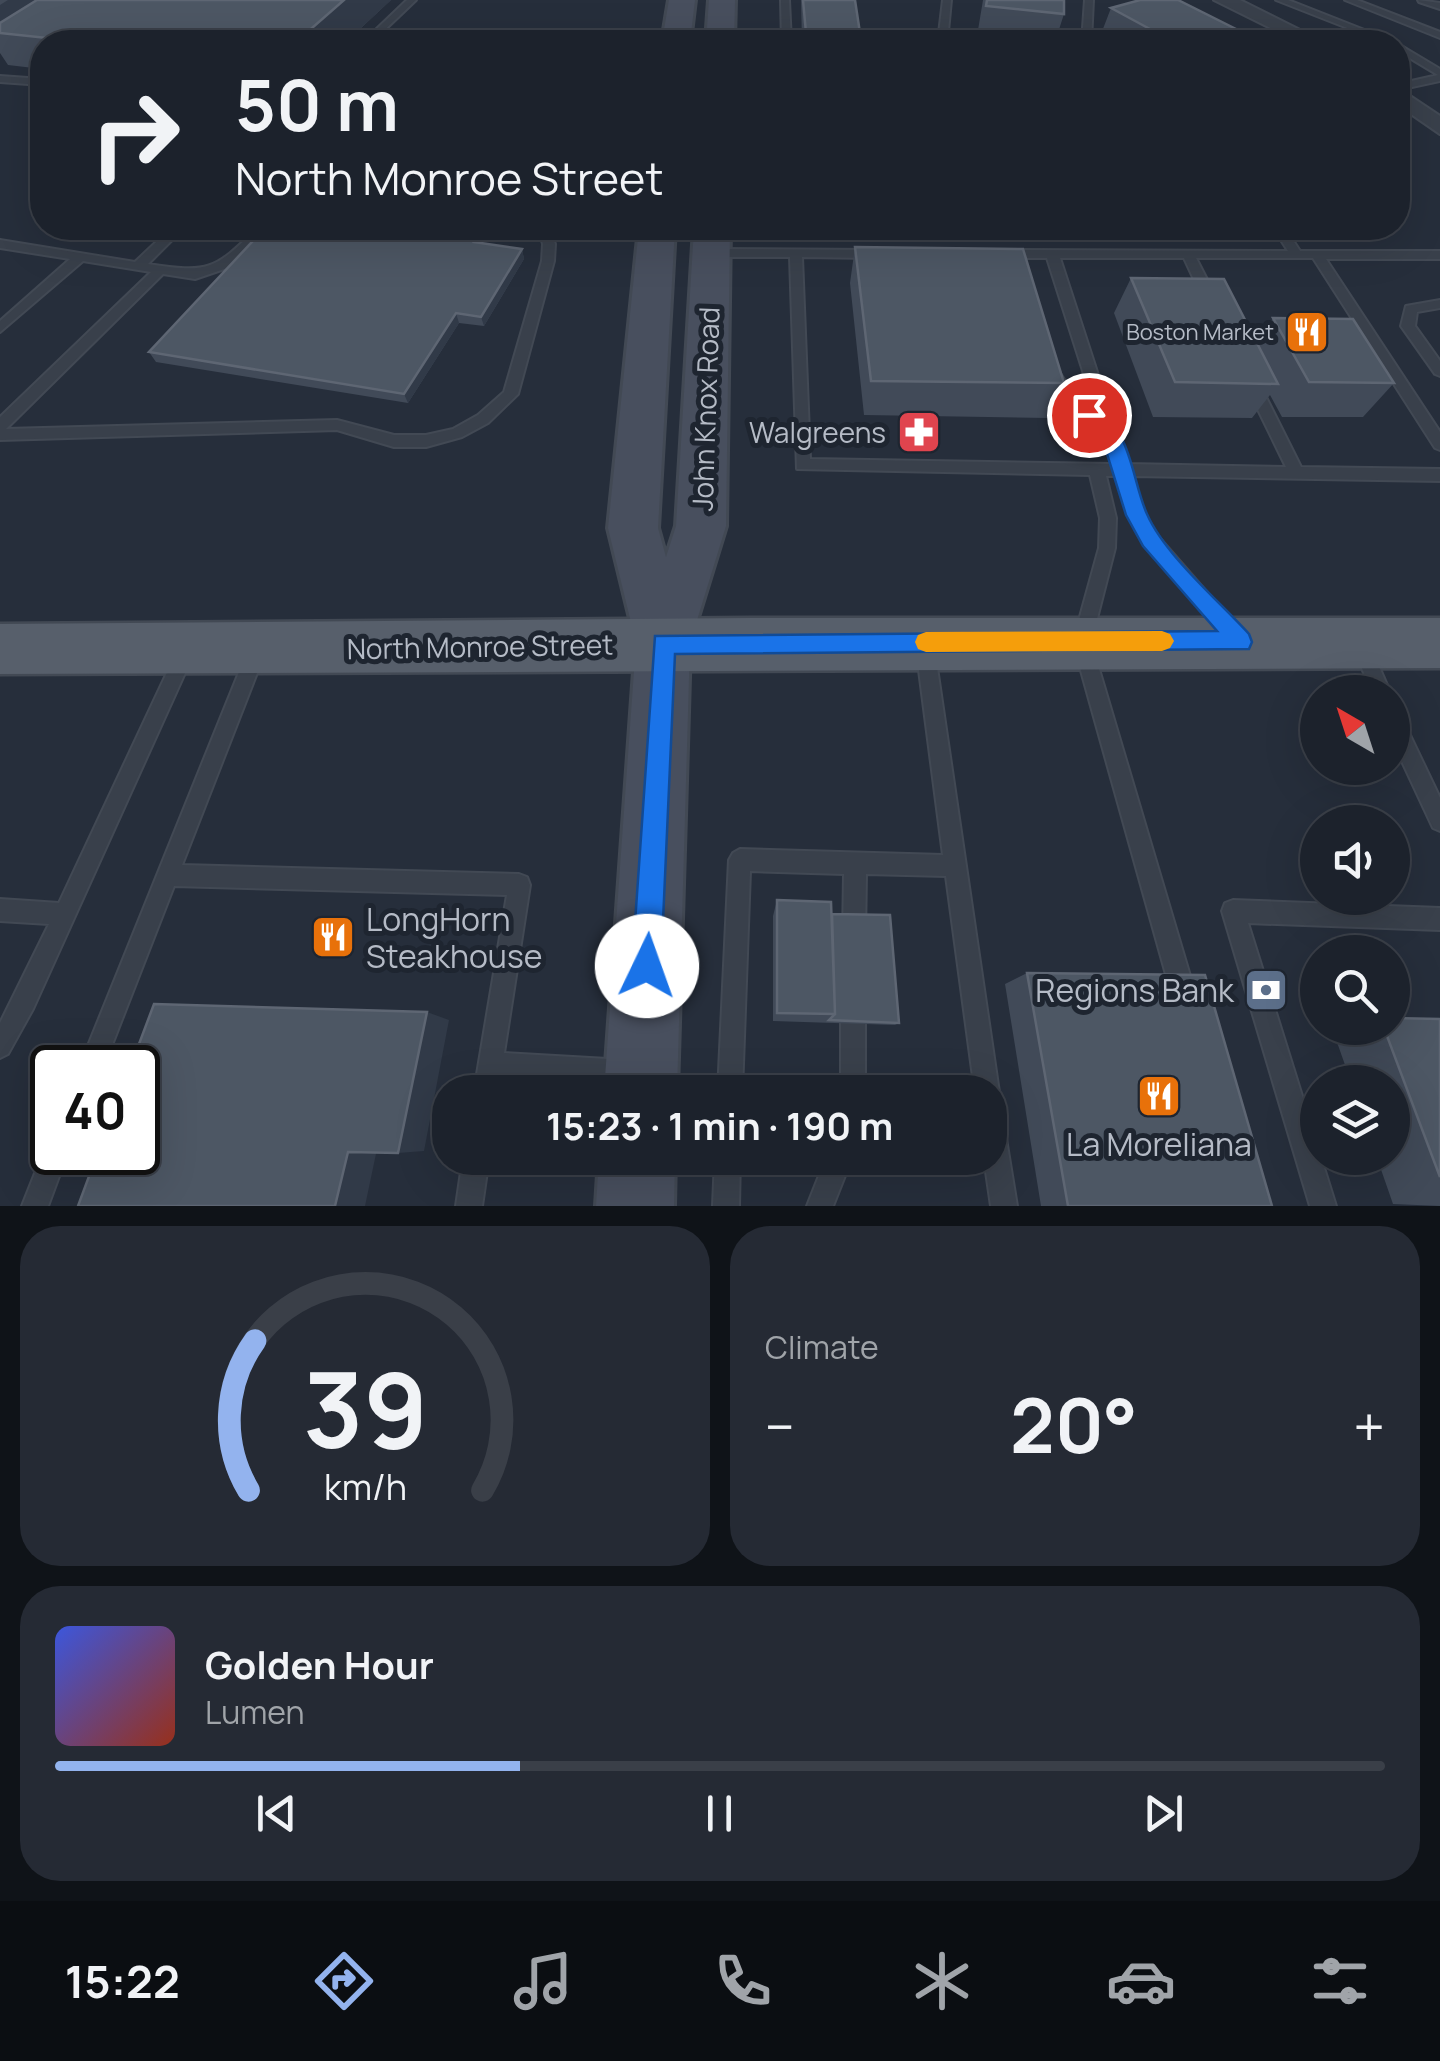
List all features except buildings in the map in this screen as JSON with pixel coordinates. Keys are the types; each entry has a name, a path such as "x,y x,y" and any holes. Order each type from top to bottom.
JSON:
{"main road":[{"path":"678,30 682,0"},
{"path":"721,30 722,0"},
{"name":"John Knox Road","path":"656,240 633,528 664,644"},
{"name":"John Knox Road","path":"664,644 701,526 711,240"},
{"name":"North Monroe Street","path":"0,650 924,642 1440,643"},
{"path":"641,1075 664,644"},
{"path":"635,1206 636,1175"}],"street":[{"path":"1224,0 1288,30"},
{"path":"1410,104 1440,127"}],"lane":[{"path":"381,30 412,0"},
{"path":"785,0 786,30"},
{"path":"943,30 947,0"},
{"path":"1088,30 1089,0"},
{"path":"1280,0 1359,30"},
{"path":"1349,0 1440,35"},
{"path":"1422,0 1440,6"},
{"path":"1410,55 1440,75"},
{"path":"1410,83 1440,75"},
{"path":"0,78 30,81"},
{"path":"137,267 165,240"},
{"path":"0,244 195,275 229,263 251,240"},
{"path":"0,436 337,425 394,441 426,442 457,434 483,419 511,394 548,261 548,240"},
{"path":"711,240 796,254 888,254"},
{"path":"1286,240 1296,254"},
{"path":"796,254 802,465 1440,475"},
{"path":"981,254 1440,255"},
{"path":"1018,254 1023,272"},
{"path":"1052,254 1136,515 1150,540 1240,642"},
{"path":"1188,254 1221,322"},
{"path":"1317,255 1440,444"},
{"path":"0,328 80,257"},
{"path":"0,426 160,270"},
{"path":"1434,304 1411,310 1408,326 1440,371"},
{"path":"1048,360 1053,377 1067,396 1111,434"},
{"path":"1247,373 1297,474"},
{"path":"1098,470 1108,518 1107,548 1082,642 1189,1014"},
{"path":"924,642 985,1075"},
{"path":"1359,642 1374,675"},
{"path":"99,1045 258,648"},
{"path":"0,1046 186,649"},
{"path":"1410,757 1440,821"},
{"path":"731,1075 740,860 954,866"},
{"path":"853,1075 855,863"},
{"path":"168,875 519,884 489,1075"},
{"path":"0,910 64,914"},
{"path":"1322,1206 1234,911 1440,920"},
{"path":"491,1064 578,1075"},
{"path":"34,1206 47,1175"},
{"path":"468,1206 473,1175"},
{"path":"726,1206 727,1175"},
{"path":"820,1206 832,1175"},
{"path":"999,1175 1004,1206"}],"slow traffic":[{"path":"926,642 1162,641"}],"place":[{"name":"Boston Market","path":"1307,332"},
{"name":"Walgreens","path":"919,432"},
{"name":"LongHorn Steakhouse","path":"333,937"},
{"name":"Regions Bank","path":"1266,990"},
{"name":"La Moreliana","path":"1159,1096"}],"route":[{"path":"647,966 664,644 1240,642 1150,540 1136,515 1111,434 1089,415"}]}
